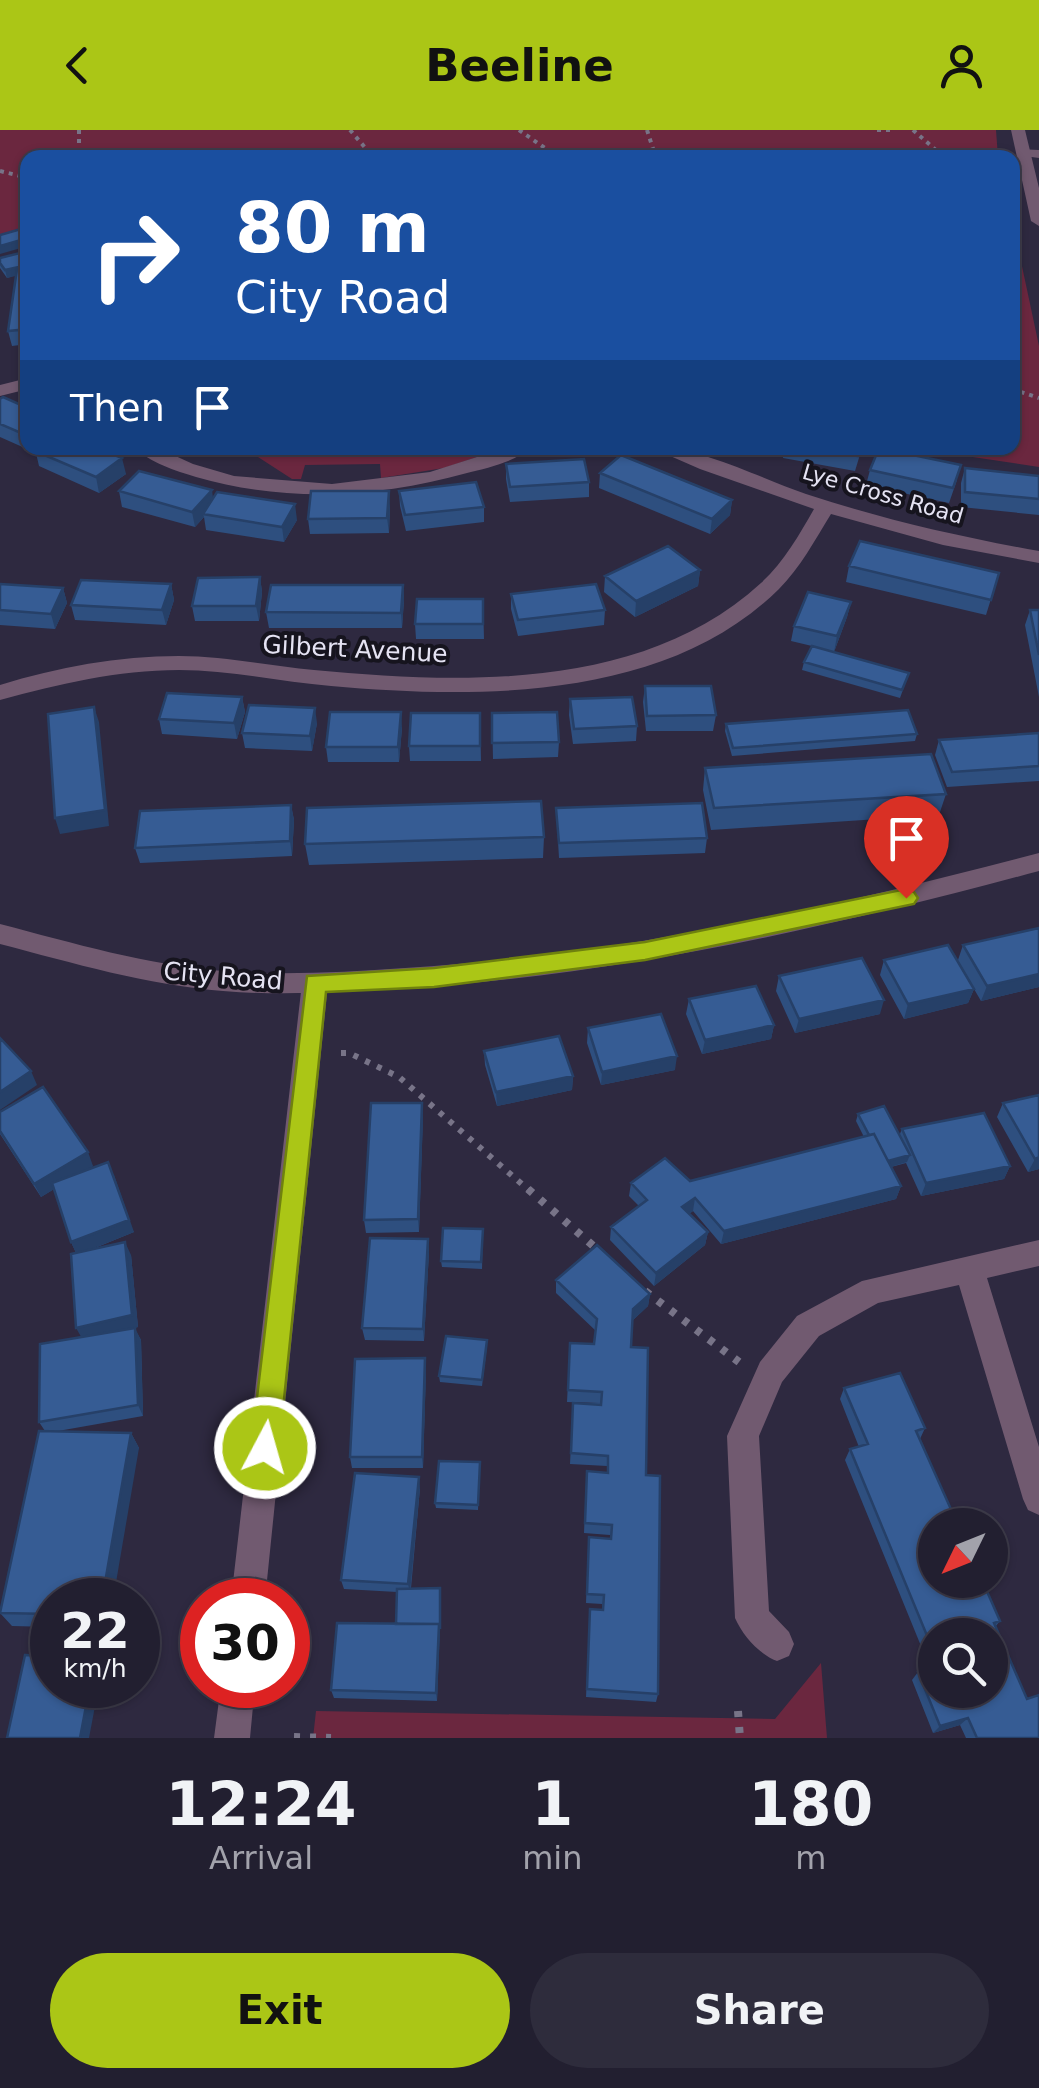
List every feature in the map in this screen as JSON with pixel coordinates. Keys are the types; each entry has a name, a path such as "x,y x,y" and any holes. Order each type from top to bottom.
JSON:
{"street":[{"path":"1018,130 1031,153 1039,221"},
{"path":"159,455 194,471 228,479 273,486 345,488 428,481 505,455"},
{"name":"Lye Cross Road","path":"680,455 826,506 989,550 1039,558"},
{"name":"Gilbert Avenue","path":"0,693 100,667 182,662 402,684 518,681 613,666 696,638 739,611 769,587 800,550 826,506"},
{"name":"City Road","path":"0,934 203,979 315,983 434,978 645,951 906,898 1039,862"},
{"path":"250,1578 315,983"},
{"path":"777,1644 752,1618 744,1436 771,1372 808,1326 872,1291 1039,1253"},
{"path":"970,1268 1039,1499"},
{"path":"232,1738 235,1708"}],"path":[{"path":"350,130 367,150"},
{"path":"519,130 548,150"},
{"path":"876,130 890,130"},
{"path":"913,130 935,150"},
{"path":"310,1054 349,1053 399,1077 601,1253"},
{"path":"630,1278 743,1364"},
{"path":"738,1711 740,1738"},
{"path":"294,1737 332,1738"}],"shaded area":[{"path":"0,130 996,130 997,150 20,150 20,233 0,239"},
{"path":"1020,257 1039,346 1039,467 963,455 1020,455"},
{"path":"483,455 444,468 381,478 380,464 305,465 301,479 292,479 258,457"},
{"path":"821,1663 827,1738 313,1738 316,1711 775,1719"}],"building":[{"path":"20,229 20,240 0,246 0,235"},
{"path":"20,253 20,267 5,270 0,258"},
{"path":"20,269 20,330 8,331"},
{"path":"0,399 20,404 20,433 0,424"},
{"path":"44,455 122,458 96,477"},
{"path":"621,455 732,500 712,519 600,473"},
{"path":"876,455 913,455 961,465 953,488 870,470"},
{"path":"584,459 589,482 510,487 506,464"},
{"path":"965,468 1039,476 1039,499 965,492"},
{"path":"139,471 212,490 192,512 119,491"},
{"path":"476,482 484,507 405,515 399,491"},
{"path":"311,491 389,491 387,518 308,519"},
{"path":"217,492 295,504 282,527 203,514"},
{"path":"860,541 999,573 991,600 849,566"},
{"path":"668,546 700,570 636,601 605,576"},
{"path":"260,577 256,606 192,606 198,578"},
{"path":"81,580 171,584 162,610 71,605"},
{"path":"0,584 63,588 51,614 0,610"},
{"path":"596,584 605,610 518,620 511,594"},
{"path":"271,585 403,585 401,613 266,612"},
{"path":"808,592 851,602 837,636 794,626"},
{"path":"417,599 483,599 483,624 415,624"},
{"path":"1030,610 1039,610 1039,655"},
{"path":"812,646 909,673 902,690 804,662"},
{"path":"645,686 711,686 716,715 647,716"},
{"path":"167,693 242,697 234,723 159,719"},
{"path":"632,697 637,726 574,729 570,699"},
{"path":"249,705 315,708 310,736 242,733"},
{"path":"94,707 105,810 55,818 48,714"},
{"path":"908,710 917,734 733,748 726,724"},
{"path":"330,712 401,712 398,747 326,747"},
{"path":"557,712 559,742 492,743 492,713"},
{"path":"411,713 480,713 480,746 409,746"},
{"path":"1039,733 1039,766 952,772 939,740"},
{"path":"931,754 946,794 714,808 705,768"},
{"path":"541,801 544,837 305,844 307,808"},
{"path":"702,803 707,838 559,843 556,808"},
{"path":"291,805 290,841 135,848 140,811"},
{"path":"1039,928 1039,974 987,986 963,945"},
{"path":"948,945 974,989 908,1004 884,960"},
{"path":"862,958 884,1000 799,1019 779,976"},
{"path":"756,986 774,1025 705,1040 689,999"},
{"path":"661,1014 677,1056 602,1072 588,1028"},
{"path":"559,1036 573,1076 496,1092 484,1051"},
{"path":"0,1038 31,1071 0,1092"},
{"path":"43,1087 88,1152 34,1184 0,1131 0,1112"},
{"path":"1039,1095 1039,1157 1035,1159 1003,1103"},
{"path":"371,1103 422,1103 418,1219 364,1220"},
{"path":"884,1106 910,1155 888,1161 858,1114"},
{"path":"984,1113 1010,1166 926,1183 902,1129"},
{"path":"874,1134 901,1186 724,1231 695,1198 682,1207 708,1232 656,1273 611,1227 647,1200 631,1183 665,1158 690,1181"},
{"path":"108,1162 129,1220 71,1242 52,1183"},
{"path":"443,1228 483,1229 481,1262 441,1261"},
{"path":"370,1238 428,1239 423,1329 362,1328"},
{"path":"125,1242 132,1315 76,1328 71,1254"},
{"path":"597,1245 650,1294 633,1309 631,1347 648,1348 646,1475 660,1476 658,1694 587,1689 590,1609 603,1610 604,1595 587,1594 589,1537 611,1539 612,1525 585,1523 587,1471 608,1473 608,1456 571,1453 573,1403 601,1405 602,1392 568,1390 570,1343 594,1344 597,1319 556,1280"},
{"path":"135,1328 138,1405 39,1422 40,1344"},
{"path":"446,1336 487,1340 482,1380 439,1376"},
{"path":"425,1358 422,1457 350,1457 355,1359"},
{"path":"900,1373 925,1428 916,1431 950,1508 918,1508 918,1598 990,1598 999,1618 920,1618 850,1449 868,1444 844,1388"},
{"path":"39,1431 131,1433 106,1578 30,1578 30,1614 0,1613"},
{"path":"439,1461 480,1462 478,1505 435,1503"},
{"path":"355,1473 419,1477 408,1584 341,1580"},
{"path":"440,1588 440,1629 439,1624 396,1624 397,1589"},
{"path":"337,1623 439,1624 436,1693 331,1690"},
{"path":"25,1655 30,1655 30,1708 86,1708 80,1738 7,1738"},
{"path":"1008,1655 1027,1699 1039,1695 1039,1738 977,1738 968,1718 940,1726 933,1708 1008,1708"}],"route":[{"path":"265,1448 315,983 434,978 645,951 906,898"}]}
